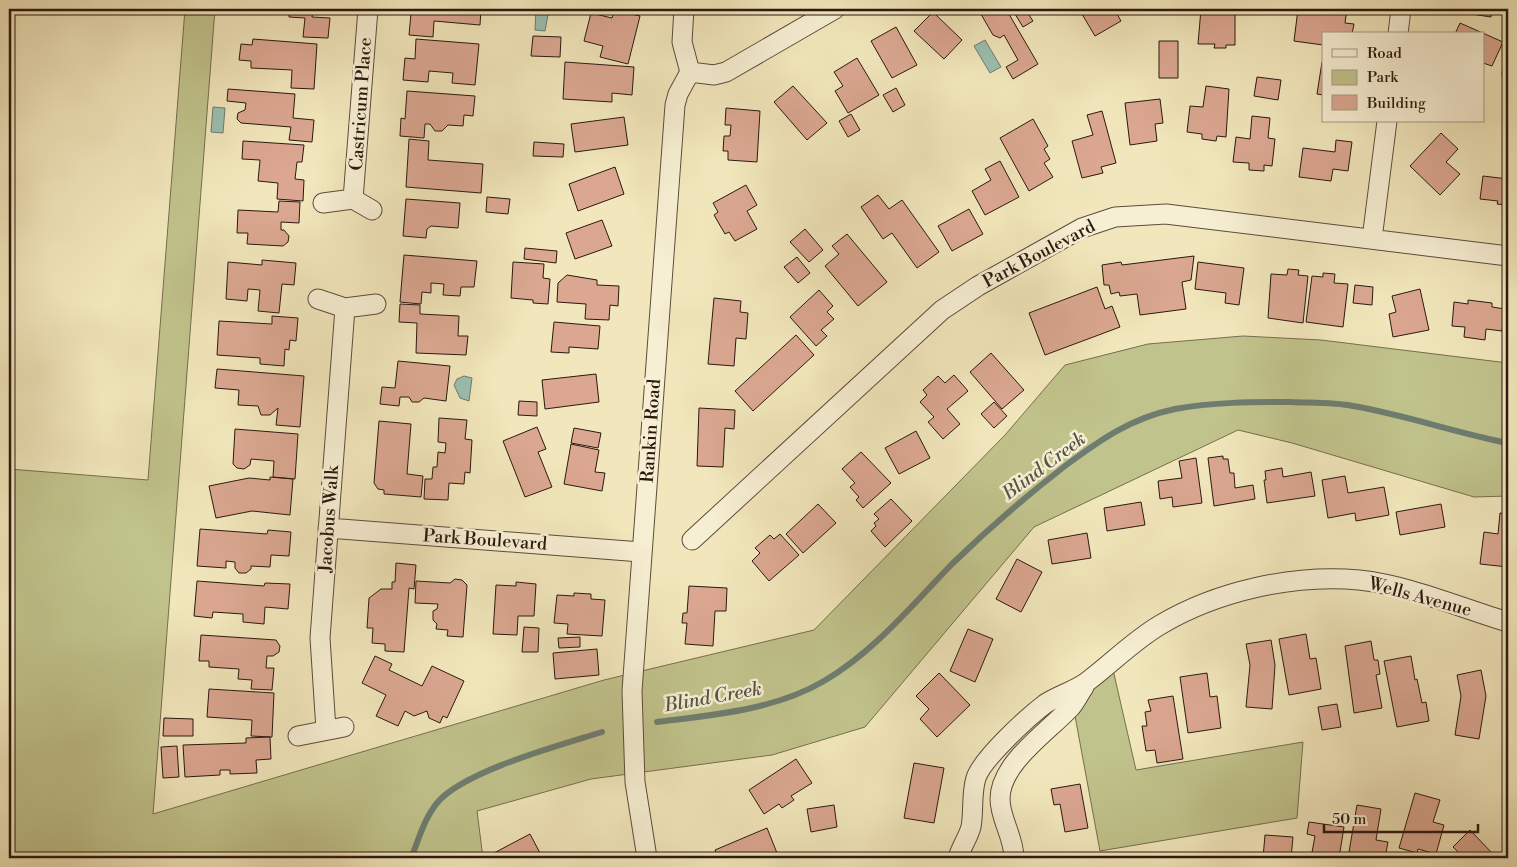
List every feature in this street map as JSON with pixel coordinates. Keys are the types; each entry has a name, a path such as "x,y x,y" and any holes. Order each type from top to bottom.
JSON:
{"street":[{"name":"Castricum Place","path":"353,200 368,9"},
{"path":"684,9 682,42 690,72 714,75 726,72 835,9"},
{"path":"1398,32 1401,9"},
{"name":"Rankin Road","path":"647,858 632,755 632,691 675,105 678,94 690,72"},
{"path":"1372,239 1387,122"},
{"path":"323,203 353,200 372,210"},
{"name":"Park Boulevard","path":"692,540 942,310 978,286 1082,228 1115,217 1150,213 1508,256"},
{"path":"318,299 345,308 376,304"},
{"name":"Jacobus Walk","path":"298,736 335,729 320,654 345,308"},
{"name":"Park Boulevard","path":"328,528 641,552"},
{"name":"Wells Avenue","path":"958,858 971,824 973,791 977,776 984,765 1045,704 1087,682 1129,647 1160,625 1204,603 1243,591 1283,584 1323,579 1360,580 1400,589 1508,622"},
{"name":"Wells Avenue","path":"1014,858 1009,830 1001,810 1002,782 1016,760 1073,705 1087,682"}],"green space":[{"path":"185,9 215,9 153,814 604,680 814,630 1005,435 1065,365 1148,344 1243,336 1321,340 1508,363 1508,496 1474,497 1292,443 1238,430 1034,527 865,727 772,755 591,779 477,811 483,858 9,858 9,469 148,480"},
{"path":"1111,661 1136,770 1303,742 1297,818 1100,851 1075,716"}],"shaded area":[{"path":"536,9 549,9 545,31 535,30"},
{"path":"985,40 1001,67 990,73 974,46"},
{"path":"213,107 225,108 223,133 211,132"},
{"path":"464,376 472,378 469,401 460,398 454,385 457,379"}],"building":[{"path":"232,9 247,9 247,13 232,12"},
{"path":"289,9 313,9 312,17 330,18 328,38 303,37 305,18 289,17"},
{"path":"416,9 481,9 480,25 434,21 433,37 409,35 411,13 415,13"},
{"path":"978,9 1006,9 1038,64 1013,79 1006,67 1018,60 1004,35 1000,38 993,35"},
{"path":"1012,9 1025,9 1033,21 1023,27"},
{"path":"1079,9 1122,9 1116,12 1121,21 1095,36"},
{"path":"1201,9 1235,9 1235,45 1226,45 1226,48 1214,48 1215,44 1198,44"},
{"path":"1298,9 1347,9 1345,23 1354,24 1352,32 1322,32 1322,45 1294,41"},
{"path":"1466,9 1492,9 1491,17 1465,13"},
{"path":"614,10 640,16 628,64 600,57 603,46 584,41 591,13 612,18"},
{"path":"933,12 962,40 944,59 914,31"},
{"path":"1460,23 1480,32 1456,32"},
{"path":"896,27 917,65 892,78 871,41"},
{"path":"1484,34 1503,42 1492,66 1484,63"},
{"path":"533,36 561,37 560,57 531,56"},
{"path":"253,39 317,44 314,89 291,88 292,70 251,68 251,61 239,60 241,44 252,45"},
{"path":"416,39 479,44 475,85 452,83 453,73 429,71 428,82 403,80 405,58 415,59"},
{"path":"1159,41 1178,41 1178,78 1159,78"},
{"path":"857,58 879,95 848,113 835,91 843,86 834,72"},
{"path":"565,62 634,67 632,95 612,93 612,102 563,99"},
{"path":"1322,62 1322,95 1317,94"},
{"path":"1503,62 1508,63 1508,75 1502,75"},
{"path":"1257,77 1281,80 1278,100 1254,96"},
{"path":"793,86 827,123 807,140 774,102"},
{"path":"1206,86 1229,89 1226,137 1217,136 1216,141 1202,139 1202,134 1187,132 1190,106 1203,107"},
{"path":"896,88 905,105 893,112 883,95"},
{"path":"228,89 295,94 293,118 314,120 312,142 289,140 291,127 241,123 237,119 238,113 245,110 246,103 227,101"},
{"path":"407,91 475,96 473,116 464,115 463,126 448,125 442,131 435,131 430,124 425,124 424,138 400,136 401,118 405,119"},
{"path":"1160,99 1163,123 1155,124 1157,141 1130,145 1125,103"},
{"path":"726,108 760,111 757,162 728,160 728,151 723,151 724,136 730,136 731,125 725,125"},
{"path":"1102,111 1116,163 1101,167 1103,173 1082,178 1072,141 1093,135 1087,115"},
{"path":"851,114 860,130 848,137 839,121"},
{"path":"1252,116 1270,118 1268,138 1275,139 1272,166 1264,165 1264,171 1249,170 1249,163 1233,162 1236,137 1250,139"},
{"path":"624,117 628,145 575,152 571,124"},
{"path":"1033,119 1048,146 1044,149 1050,159 1044,163 1053,177 1029,191 1000,138"},
{"path":"1441,133 1458,149 1446,162 1460,174 1440,195 1410,166"},
{"path":"409,139 429,141 428,160 483,164 481,193 406,187"},
{"path":"1336,140 1352,142 1348,171 1333,169 1331,181 1299,177 1303,148 1335,152"},
{"path":"243,141 304,145 302,162 297,162 295,179 304,180 303,201 277,199 278,183 258,181 260,160 242,159"},
{"path":"534,142 564,144 563,157 533,156"},
{"path":"1000,161 1019,197 985,215 972,191 991,180 985,169"},
{"path":"615,167 624,194 578,211 569,184"},
{"path":"1483,176 1508,179 1508,205 1497,204 1498,201 1480,199"},
{"path":"746,185 757,205 747,211 757,229 735,241 729,232 725,234 714,215 718,212 713,203"},
{"path":"878,195 889,209 902,200 939,252 917,268 892,233 883,239 861,207"},
{"path":"487,197 510,199 508,214 486,212"},
{"path":"406,199 460,203 458,228 431,226 427,229 426,238 403,236"},
{"path":"279,201 300,202 299,223 281,222 281,230 284,230 289,236 288,242 283,246 247,244 248,233 237,233 238,210 278,212"},
{"path":"969,209 983,234 952,251 938,226"},
{"path":"602,220 612,246 575,259 566,233"},
{"path":"805,229 823,250 809,262 790,242"},
{"path":"847,234 887,282 858,306 825,266 839,254 832,246"},
{"path":"525,248 557,251 556,263 524,259"},
{"path":"404,255 477,261 474,287 461,287 460,296 443,295 444,284 431,283 431,293 422,292 421,304 400,302"},
{"path":"1194,256 1191,280 1182,282 1186,309 1140,315 1137,294 1120,296 1119,292 1111,294 1109,285 1104,285 1102,265 1121,262 1122,265"},
{"path":"797,257 810,273 798,283 784,267"},
{"path":"262,260 296,263 294,285 282,284 279,313 258,311 260,290 248,289 247,301 226,299 228,262 262,265"},
{"path":"513,262 544,264 543,278 550,279 548,304 533,303 533,300 511,298"},
{"path":"1198,262 1244,268 1239,305 1225,303 1226,293 1195,289"},
{"path":"1288,269 1299,270 1298,275 1308,276 1303,323 1268,318 1271,274 1287,275"},
{"path":"1323,273 1335,274 1334,283 1348,284 1343,327 1306,322 1312,276 1323,277"},
{"path":"567,275 597,280 597,285 619,286 618,306 610,305 609,320 585,319 586,304 557,302 558,283"},
{"path":"1355,285 1373,287 1372,305 1353,303"},
{"path":"1097,287 1105,309 1112,306 1120,327 1045,355 1029,313"},
{"path":"1420,289 1429,330 1393,337 1389,314 1396,312 1392,296"},
{"path":"819,290 833,306 827,312 834,319 821,330 827,336 816,346 790,317"},
{"path":"714,298 741,301 740,312 748,313 746,339 736,338 734,366 708,364"},
{"path":"1468,300 1492,303 1492,307 1505,309 1502,331 1486,329 1485,340 1464,337 1465,327 1452,326 1454,302 1468,304"},
{"path":"400,304 420,305 420,314 459,316 458,336 468,336 466,355 416,353 417,323 399,322"},
{"path":"272,316 298,318 296,341 290,340 289,350 285,349 284,366 260,364 260,358 217,355 219,321 272,324"},
{"path":"554,322 600,326 598,349 569,347 569,353 551,352"},
{"path":"796,335 814,355 753,411 735,391"},
{"path":"991,353 1024,390 1002,409 970,372"},
{"path":"398,361 450,366 446,401 424,398 419,402 412,402 409,397 400,397 399,406 380,404 382,387 395,388"},
{"path":"217,369 304,376 300,427 276,425 278,408 270,415 261,415 258,406 238,405 239,390 215,388"},
{"path":"596,374 599,402 545,409 542,380"},
{"path":"954,375 968,391 947,409 960,424 943,439 928,422 934,417 920,402 927,395 923,390 938,376 945,383"},
{"path":"519,401 537,402 537,416 518,415"},
{"path":"994,402 1007,416 994,428 981,414"},
{"path":"699,408 735,410 734,429 725,428 723,467 697,466"},
{"path":"439,418 467,420 465,439 472,440 470,473 465,472 464,484 449,483 448,500 424,499 425,479 432,479 433,467 437,467 438,452 445,453 446,443 438,442"},
{"path":"379,421 411,424 407,474 423,476 421,497 384,494 384,490 378,489 374,483"},
{"path":"537,427 546,449 538,452 552,487 525,497 503,441"},
{"path":"574,428 601,433 598,448 571,443"},
{"path":"235,429 298,434 295,479 273,477 274,461 251,459 250,465 244,469 237,468 233,464"},
{"path":"916,431 930,458 899,474 885,448"},
{"path":"571,444 599,450 595,472 605,473 602,491 564,484"},
{"path":"861,452 891,483 863,508 856,500 859,497 850,487 855,483 842,469"},
{"path":"1223,456 1223,459 1228,459 1230,473 1234,473 1235,488 1253,485 1255,499 1214,506 1208,458"},
{"path":"1196,458 1202,503 1173,507 1172,497 1160,499 1158,481 1182,478 1179,461"},
{"path":"1282,468 1283,477 1311,472 1315,496 1267,503 1264,480 1266,480 1265,471"},
{"path":"1345,476 1348,493 1384,487 1389,515 1356,521 1355,513 1328,518 1322,480"},
{"path":"270,477 293,479 290,515 252,511 216,518 209,486 249,478 270,480"},
{"path":"891,499 912,521 885,547 871,531 876,526 874,523 879,519 874,514"},
{"path":"1141,502 1145,525 1107,531 1104,508"},
{"path":"818,504 836,523 803,553 786,534"},
{"path":"1441,504 1445,527 1400,535 1396,512"},
{"path":"1500,513 1508,514 1508,567 1480,564 1484,532 1498,534"},
{"path":"200,529 267,534 268,530 291,532 289,556 271,555 270,567 251,566 251,569 246,573 239,573 235,568 235,562 226,561 226,568 197,566"},
{"path":"1087,533 1091,558 1052,564 1048,540"},
{"path":"780,534 799,555 769,581 752,561 760,553 755,548 770,535 774,539"},
{"path":"1017,559 1042,572 1021,612 996,599"},
{"path":"396,563 416,565 414,589 409,588 404,652 385,651 385,644 372,643 373,628 367,628 369,598 381,589 392,589 392,582 395,582"},
{"path":"455,579 462,580 467,585 463,637 447,636 448,630 436,629 437,624 433,620 433,611 437,609 438,604 415,603 416,581 450,583"},
{"path":"197,581 264,586 265,583 290,584 288,609 265,607 264,624 243,622 243,614 213,612 212,618 194,616"},
{"path":"516,582 536,584 534,616 518,616 517,635 493,634 496,585 516,586"},
{"path":"689,586 727,588 726,611 715,611 713,646 685,644 687,623 682,623 683,613 687,613"},
{"path":"574,593 591,594 591,599 605,600 602,636 567,634 568,624 554,623 557,595 574,596"},
{"path":"524,627 539,628 538,652 522,652"},
{"path":"968,629 993,639 975,682 950,671"},
{"path":"1306,634 1310,659 1316,658 1321,689 1289,695 1279,639"},
{"path":"201,635 276,640 280,646 279,652 273,656 267,656 266,668 274,668 272,690 251,689 252,680 238,679 239,669 209,667 209,661 199,661"},
{"path":"580,637 580,647 559,648 558,638"},
{"path":"1271,640 1275,665 1272,709 1246,707 1250,665 1246,644"},
{"path":"1371,641 1374,660 1378,660 1380,674 1376,675 1382,708 1354,713 1345,646"},
{"path":"597,649 599,675 555,679 553,653"},
{"path":"375,656 392,664 389,670 422,686 432,666 464,681 447,718 443,716 440,723 429,718 427,711 414,716 405,711 398,726 376,716 386,695 362,683"},
{"path":"1411,656 1415,680 1417,679 1422,703 1426,702 1429,721 1397,727 1384,661"},
{"path":"1481,670 1486,696 1479,739 1455,735 1461,696 1457,675"},
{"path":"939,673 970,705 937,737 920,719 929,709 916,696"},
{"path":"1207,673 1210,697 1217,696 1221,728 1188,733 1180,677"},
{"path":"209,689 274,693 272,737 251,736 252,720 207,717"},
{"path":"1173,696 1183,759 1157,763 1155,750 1146,751 1142,726 1147,726 1145,712 1151,711 1148,700"},
{"path":"1337,704 1341,727 1322,730 1318,707"},
{"path":"164,718 193,719 193,736 163,736"},
{"path":"270,737 271,759 256,760 257,773 230,774 230,770 220,770 220,775 185,777 183,745 246,743 246,738"},
{"path":"177,746 179,777 163,778 161,747"},
{"path":"796,759 812,783 791,796 794,800 782,808 779,804 764,814 749,790"},
{"path":"914,763 944,768 934,823 904,818"},
{"path":"1080,784 1088,828 1065,832 1060,804 1054,805 1051,789"},
{"path":"1415,793 1440,800 1433,822 1444,825 1436,854 1418,849 1417,853 1399,848"},
{"path":"834,805 837,827 811,832 807,809"},
{"path":"1357,805 1381,809 1376,840 1388,842 1385,858 1349,852"},
{"path":"1309,822 1344,827 1339,858 1311,858 1315,836 1307,834"},
{"path":"767,828 779,858 718,858 715,850"},
{"path":"1470,830 1492,853 1489,856 1491,858 1464,858 1453,847"},
{"path":"530,834 540,853 535,855 537,858 497,858 494,853"},
{"path":"1265,835 1293,837 1291,858 1263,858"},
{"path":"1168,852 1173,858 1160,858"}],"waterway":[{"name":"Blind Creek","path":"657,722 722,714 764,705 785,699 824,681 843,669 876,642 952,564 1050,478 1091,447 1117,431 1159,413 1189,407 1233,403 1291,402 1338,404 1392,414 1508,443"},
{"name":"Blind Creek","path":"411,858 429,816 437,803 450,791 468,780 514,760 602,732"}]}
